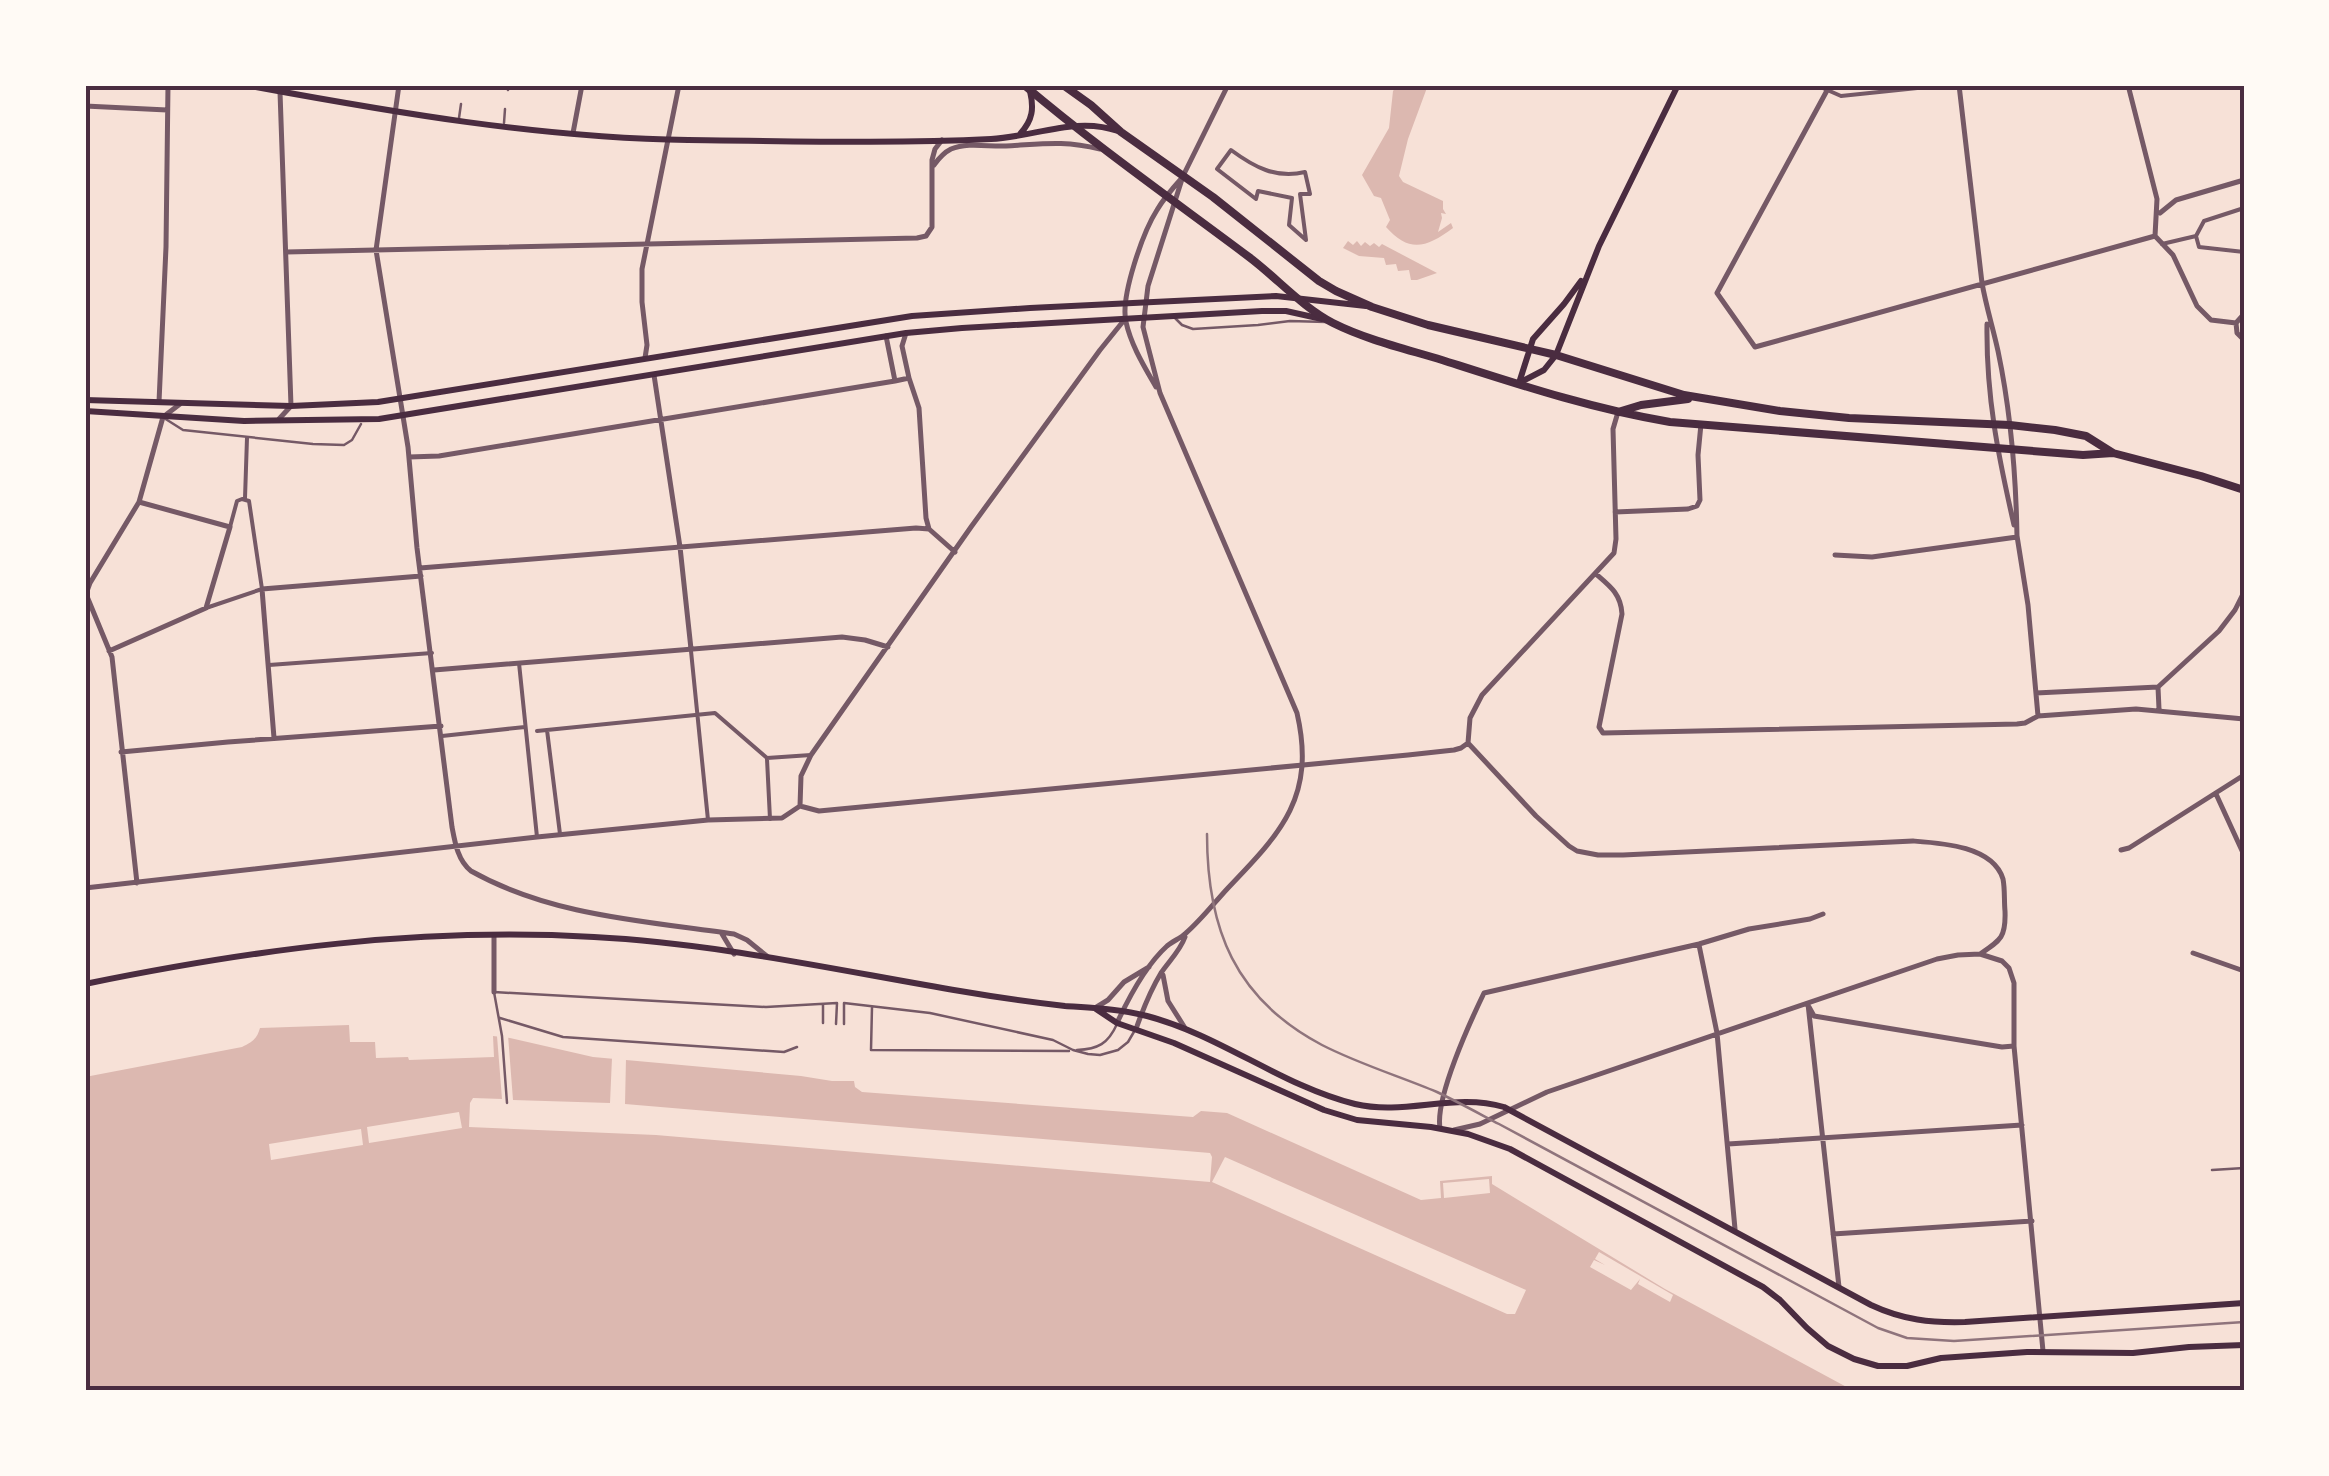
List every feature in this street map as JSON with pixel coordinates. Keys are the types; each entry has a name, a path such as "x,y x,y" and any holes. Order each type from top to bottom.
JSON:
{"main road":[{"path":"246,85 459,122 668,139 990,139 1095,125 1121,132"},
{"path":"1063,85 1319,281 1372,306 1707,399 1849,418 2010,424 2055,430 2086,436 2113,452 2244,490"},
{"path":"1518,384 1544,370 1556,354 1586,274 1678,85"},
{"path":"1027,87 1102,150 1332,322"},
{"path":"1018,136 1033,112 1027,87"},
{"path":"1518,384 1529,348 1586,274"},
{"path":"85,400 291,406 400,400 912,316 1276,296 1372,306"},
{"path":"85,411 277,422 402,416 906,333 1286,311 1332,322 1518,384 1670,422 2083,455 2113,452"},
{"path":"1618,412 1657,402 1707,399"},
{"path":"85,984 254,953 412,936 615,938 770,959 1013,1000 1141,1014 1187,1030 1335,1098 1370,1107 1482,1101 1512,1110 1886,1312 1921,1322 2244,1302"},
{"path":"1095,1008 1117,1023 1204,1056 1324,1110 1356,1120 1441,1128 1510,1149 1763,1288 1828,1346 1867,1363 1901,1367 1941,1358 2043,1351 2134,1353 2244,1346"}],"street":[{"path":"160,402 168,85"},
{"path":"399,85 376,250 408,457 456,846 466,868 531,898 608,916 720,932 743,938 770,959"},
{"path":"573,133 582,85"},
{"path":"645,359 642,286 646,244 678,85"},
{"path":"1160,393 1145,340 1145,302 1183,176 1228,85"},
{"path":"1816,85 1841,96 1959,86 1982,283 2010,424 2038,716"},
{"path":"2128,85 2156,194 2155,236 2173,254 2197,306 2212,320 2236,322 2244,314"},
{"path":"1829,88 1717,293 1755,347 2155,236"},
{"path":"277,422 291,406 280,92"},
{"path":"85,106 167,110"},
{"path":"286,252 911,239 928,234 932,228 932,167 935,148 942,140"},
{"path":"932,167 942,155 962,146 1058,142 1102,150"},
{"path":"1232,150 1271,172 1305,172 1310,194 1300,194 1306,240 1289,225 1292,198 1258,191 1256,199 1217,168 1232,150"},
{"path":"1117,1023 1132,993 1168,945 1186,934 1281,828 1296,799 1304,756 1297,713 1284,678 1125,319 1127,286 1152,219 1183,176"},
{"path":"2158,216 2176,200 2244,180"},
{"path":"2244,208 2204,222 2196,236 2199,247 2244,252"},
{"path":"2162,244 2196,236"},
{"path":"1987,314 1989,395 1996,447 2018,537"},
{"path":"800,806 800,776 812,755 1125,319"},
{"path":"2236,322 2244,340"},
{"path":"906,333 902,346 918,408 926,518 929,529 955,552"},
{"path":"886,336 895,380"},
{"path":"654,374 680,547 708,820"},
{"path":"408,457 439,456 909,378"},
{"path":"137,883 109,651 86,594 139,502 163,417 182,403"},
{"path":"1618,412 1613,430 1615,550 1482,695 1470,718 1468,743 1536,816 1578,851 1623,855 1898,842 1953,845 1984,857 1997,867 2004,883 2005,930 1999,942 1980,954"},
{"path":"1616,512 1697,506 1702,424"},
{"path":"245,499 248,438"},
{"path":"206,608 238,501 245,499"},
{"path":"245,499 252,505 274,738"},
{"path":"139,502 230,527"},
{"path":"109,651 262,588 680,547 929,529"},
{"path":"1835,555 1872,557 2018,537"},
{"path":"1596,574 1616,592 1622,614 1599,727 1603,733 2017,724 2038,716 2136,709 2244,719"},
{"path":"2036,693 2158,687 2219,631 2244,592"},
{"path":"434,670 842,638 888,647"},
{"path":"269,665 432,653"},
{"path":"519,663 537,838"},
{"path":"2158,687 2159,710"},
{"path":"537,731 714,714 766,758 812,755"},
{"path":"121,752 441,726"},
{"path":"442,736 525,726"},
{"path":"547,730 560,835"},
{"path":"800,806 818,811 1264,770 1454,750 1468,743"},
{"path":"766,758 770,819"},
{"path":"2121,850 2244,776"},
{"path":"2216,794 2244,855"},
{"path":"85,888 708,820 770,819 787,816 800,806"},
{"path":"1441,1128 1440,1114 1449,1077 1484,993 1823,914"},
{"path":"720,932 734,954"},
{"path":"494,934 494,992"},
{"path":"1136,1029 1147,998 1186,934"},
{"path":"1699,944 1717,1033 1735,1229"},
{"path":"2192,953 2244,971"},
{"path":"1451,1131 1480,1124 1532,1097 1938,959 1980,954 2002,961 2014,983 2014,1046 2043,1351"},
{"path":"1095,1008 1124,982 1152,966"},
{"path":"1163,970 1168,1001 1187,1030"},
{"path":"1808,1004 1814,1016 2014,1046"},
{"path":"1808,1004 1838,1287"},
{"path":"1728,1144 2022,1125"},
{"path":"1833,1234 2032,1220"}],"lane":[{"path":"459,122 461,104"},
{"path":"503,127 506,110"},
{"path":"1172,316 1194,329 1290,321 1332,322"},
{"path":"163,417 184,430 344,444 352,440 364,419"},
{"path":"507,1103 494,992 766,1007 837,1003 836,1024"},
{"path":"823,1002 823,1024"},
{"path":"844,1024 844,1003 947,1016 1100,1055 1124,1046 1136,1029"},
{"path":"872,1007 871,1050 1088,1049 1104,1044 1117,1023"},
{"path":"498,1018 563,1037 784,1052 797,1047"},
{"path":"2212,1170 2244,1168"}],"shaded area":[{"path":"1398,85 1428,85 1399,176 1403,182 1443,201 1446,214 1441,213 1438,232 1451,223 1453,228 1418,245 1402,241 1386,227 1390,220 1381,198 1374,196 1362,175 1389,128 1393,91"},
{"path":"1348,241 1353,245 1357,241 1361,246 1365,242 1370,246 1382,244 1437,273 1411,280 1409,270 1398,271 1396,264 1386,265 1384,258 1359,256 1343,248"},
{"path":"349,1025 350,1042 375,1042 376,1058 494,1057 493,1036 593,1057 854,1081 862,1092 1193,1117 1201,1111 1227,1113 1421,1200 1441,1198 1440,1181 1492,1176 1492,1184 1665,1289 1854,1391 85,1391 85,1077 242,1047 254,1040 260,1028"}],"pier":[{"path":"508,1035 513,1100 610,1103 612,1058 626,1058 625,1104 1210,1153 1210,1182 656,1135 469,1127 473,1098 502,1099 497,1036"},
{"path":"459,1112 462,1128 369,1143 367,1127"},
{"path":"361,1129 363,1145 271,1160 269,1144"},
{"path":"1225,1157 1526,1290 1515,1314 1507,1314 1212,1182"},
{"path":"1489,1179 1490,1193 1444,1198 1443,1183"},
{"path":"1599,1252 1673,1295 1670,1302 1638,1284 1640,1279 1631,1290 1590,1267 1594,1260 1605,1265 1595,1259"}],"railway":[{"path":"1207,834 1213,901 1232,958 1247,983 1292,1027 1336,1052 1437,1092 1878,1328 1907,1338 1954,1341 2244,1322"}]}
